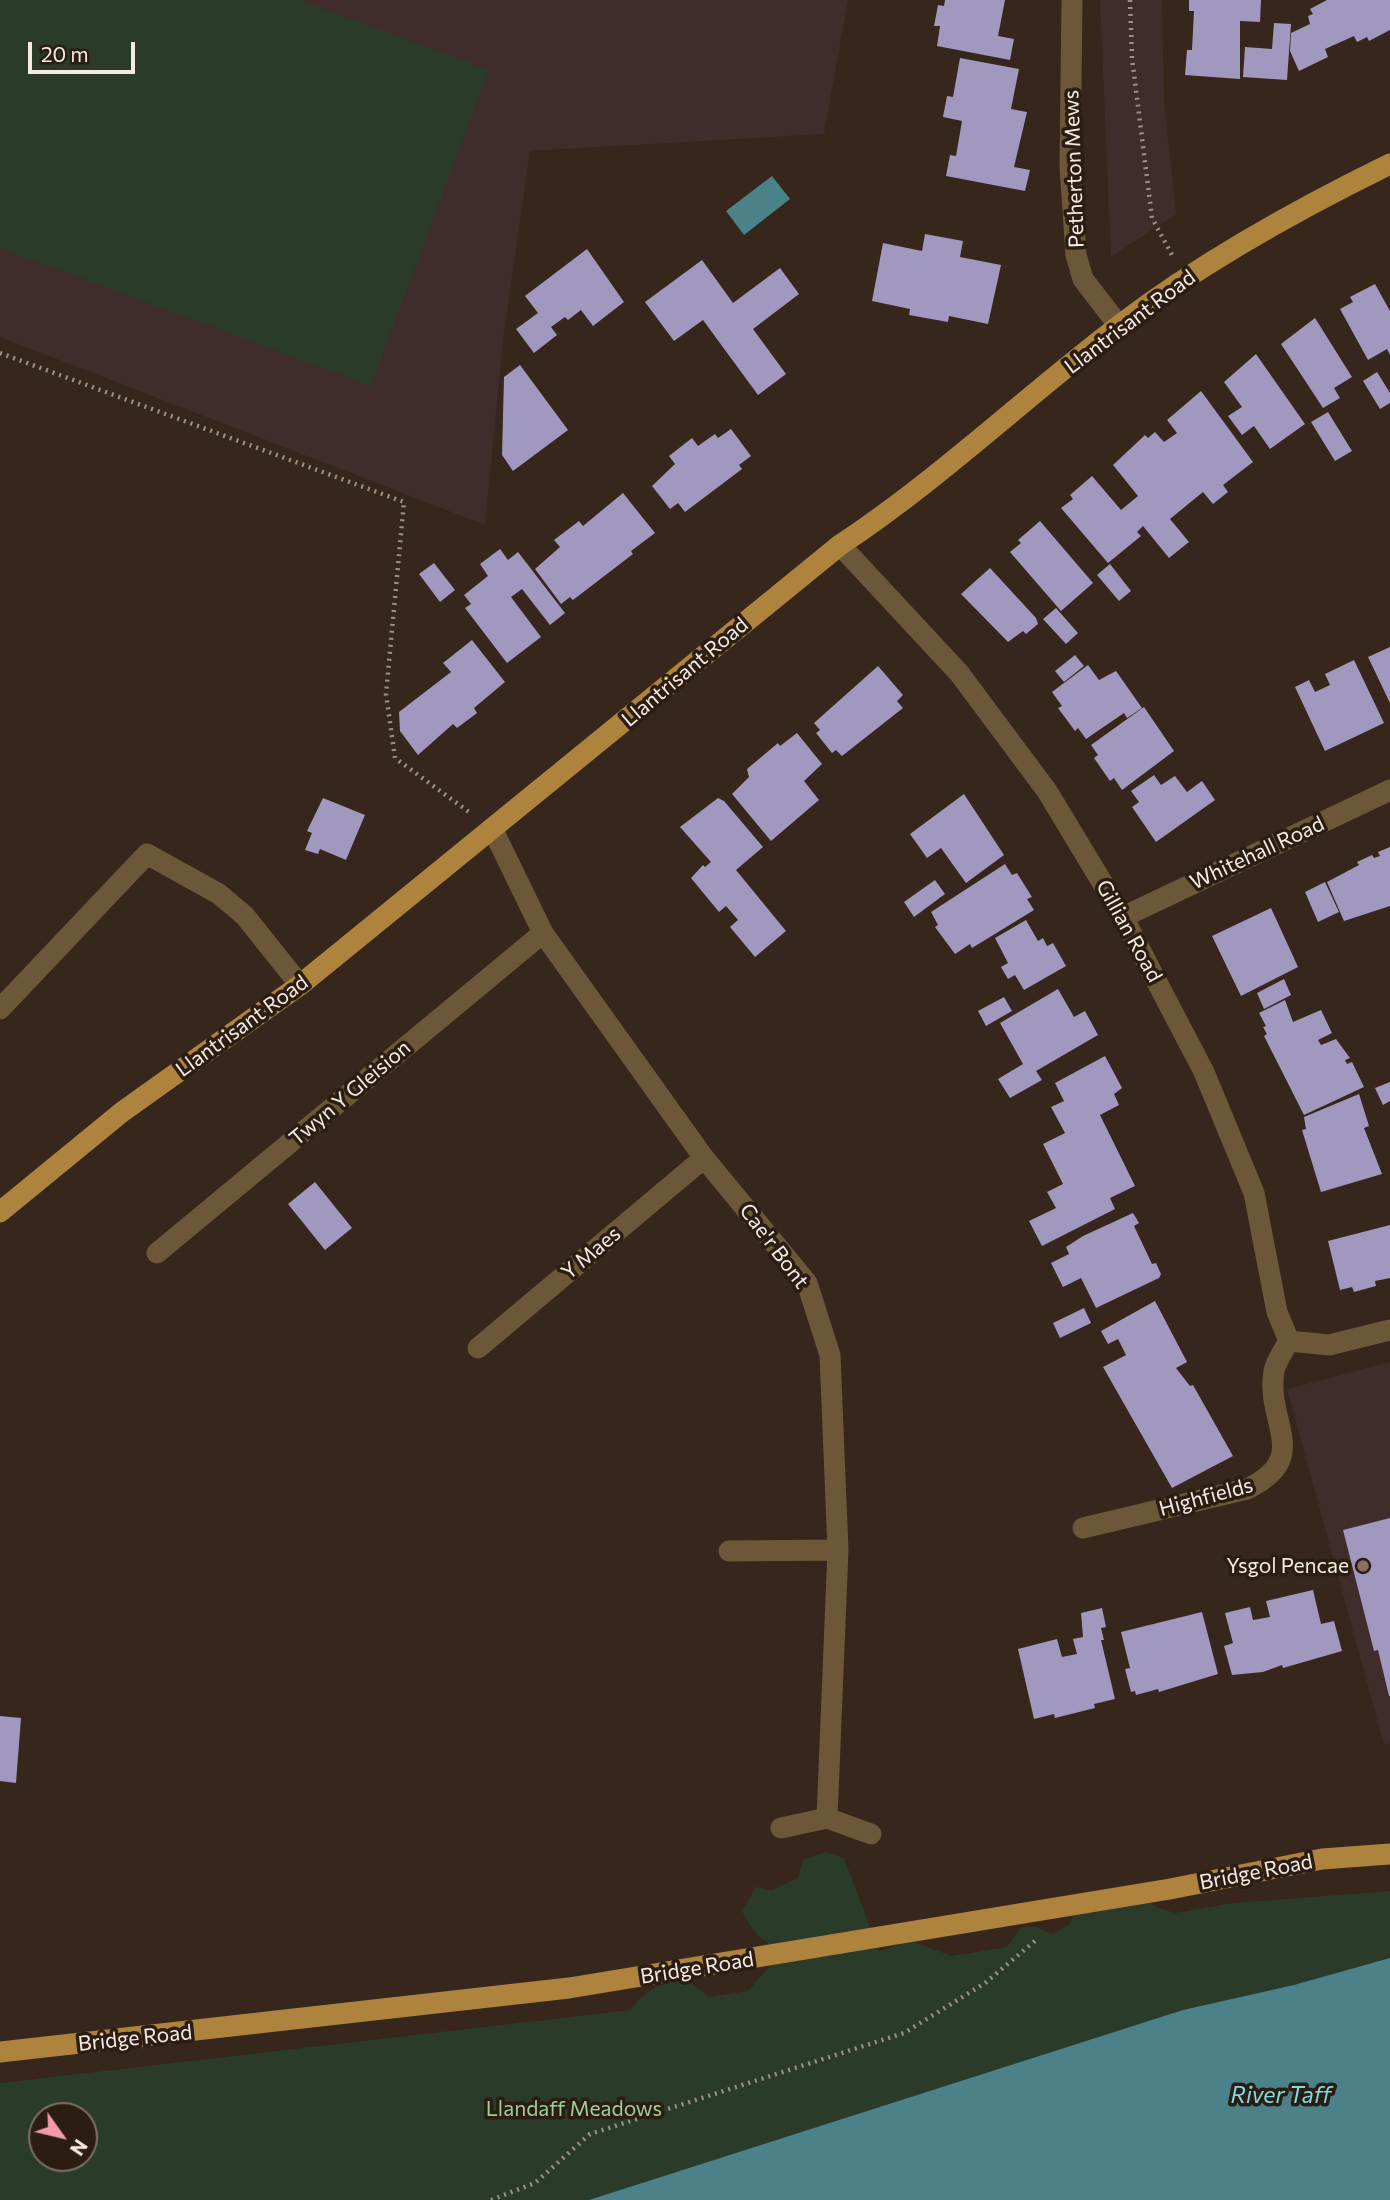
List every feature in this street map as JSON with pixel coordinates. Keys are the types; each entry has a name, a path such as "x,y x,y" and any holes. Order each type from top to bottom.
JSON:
{"main road":[{"name":"Llantrisant Road","path":"0,1212 122,1112 300,985 840,545 903,503 1119,326 1185,278 1312,202 1390,163"},
{"name":"Bridge Road","path":"0,2052 569,1988 1158,1891 1322,1859 1390,1854"}],"street":[{"name":"Petherton Mews","path":"1072,0 1070,167 1076,255 1083,279 1119,326"},
{"name":"Gillian Road","path":"840,545 959,673 1047,791 1123,917 1204,1072 1254,1193 1278,1312 1289,1341"},
{"name":"Whitehall Road","path":"1123,917 1390,790"},
{"name":"Cae'r Bont","path":"493,830 542,933 704,1158 807,1283 830,1355 838,1550 827,1818"},
{"path":"0,1009 147,854 219,894 245,916 300,985"},
{"name":"Twyn Y Gleision","path":"157,1252 542,933"},
{"name":"Y Maes","path":"478,1348 704,1158"},
{"path":"1289,1341 1329,1345 1390,1330"},
{"name":"Highfields","path":"1083,1528 1247,1489 1266,1480 1280,1465 1284,1440 1274,1395 1274,1369 1289,1341"},
{"path":"729,1551 838,1550"},
{"path":"781,1828 827,1818 871,1834"}],"path":[{"path":"1130,0 1132,58 1152,218 1185,278"},
{"path":"0,353 404,502 386,694 395,758 493,830"},
{"path":"491,2200 535,2183 590,2134 904,2034 985,1983 1043,1935"}],"shaded area":[{"path":"0,0 848,0 824,134 530,151 504,332 485,525 0,337"},
{"path":"1100,0 1162,0 1164,100 1176,214 1111,257"},
{"name":"Ysgol Pencae","path":"1390,1362 1390,1743 1384,1745 1287,1389"}],"green space":[{"path":"0,0 300,0 489,70 371,386 0,248"},
{"name":"Llandaff Meadows","path":"826,1852 844,1858 879,1951 911,1941 952,1956 1007,1947 1021,1927 1036,1927 1052,1934 1069,1925 1081,1895 1141,1886 1153,1906 1175,1913 1233,1903 1390,1891 1390,1994 1094,2039 1064,2059 675,2200 0,2200 0,2083 631,2010 642,1997 655,1988 686,1979 709,1997 748,1991 768,1968 792,1949 775,1947 761,1938 742,1911 756,1887 772,1890 798,1878 804,1859"}],"water":[{"path":"772,176 790,199 744,235 726,211"},
{"name":"River Taff","path":"1390,1958 1390,2200 589,2200 1183,2010 1294,1985"}],"building":[{"path":"945,0 1005,0 998,36 1014,39 1010,60 937,46 940,26 934,26 938,5 944,6"},
{"path":"1189,0 1261,0 1260,22 1240,21 1240,79 1185,75 1187,50 1192,50 1194,11 1189,11"},
{"path":"1327,0 1390,0 1390,30 1369,41 1367,37 1357,42 1354,36 1325,49 1328,57 1299,71 1290,51 1291,33 1310,24 1308,16 1313,14 1310,9"},
{"path":"1274,23 1291,24 1287,80 1243,77 1245,47 1272,49"},
{"path":"960,58 1019,69 1011,109 1027,112 1014,167 1030,170 1025,191 946,176 950,155 956,156 962,121 943,117 947,96 953,97"},
{"path":"925,234 963,241 960,257 1001,265 988,324 949,316 948,322 909,315 910,309 872,301 883,243 922,251"},
{"path":"587,249 624,302 593,326 581,310 568,320 565,317 551,327 557,335 534,353 516,329 538,313 525,296"},
{"path":"702,260 733,303 780,268 799,294 753,329 786,374 758,395 703,320 674,341 645,302"},
{"path":"1375,284 1390,311 1390,355 1387,349 1368,360 1340,309 1353,302 1350,297"},
{"path":"1315,318 1352,377 1334,388 1340,398 1323,408 1281,344"},
{"path":"1256,354 1305,424 1270,449 1254,426 1242,435 1228,416 1242,407 1224,382"},
{"path":"520,365 568,430 513,471 502,455 504,377"},
{"path":"1377,372 1390,393 1390,403 1380,409 1363,381"},
{"path":"1201,391 1253,462 1223,485 1228,492 1213,504 1203,492 1170,519 1189,542 1169,558 1143,526 1137,532 1141,536 1108,563 1061,508 1073,499 1070,495 1092,476 1121,510 1138,496 1113,465 1145,435 1148,438 1155,432 1164,442 1177,433 1167,420"},
{"path":"1328,412 1352,451 1335,461 1311,422"},
{"path":"731,429 751,456 739,465 742,469 685,512 678,503 670,509 652,486 675,464 669,456 692,438 698,446 715,434 718,438"},
{"path":"623,493 655,533 631,551 633,554 573,600 570,597 561,604 535,569 560,547 554,540 579,521 583,526"},
{"path":"1040,521 1093,583 1061,611 1010,552 1021,543 1018,540"},
{"path":"500,549 508,560 518,552 565,613 550,625 522,589 511,597 541,637 507,663 465,608 471,604 464,595 488,576 480,564"},
{"path":"434,563 455,590 440,602 419,574"},
{"path":"1110,564 1131,591 1119,601 1097,575"},
{"path":"990,568 1036,618 1038,624 1026,634 1023,631 1008,642 961,594"},
{"path":"1056,608 1078,633 1066,644 1043,619"},
{"path":"472,640 505,682 474,708 477,713 457,728 453,724 418,755 400,731 399,712 451,672 443,663"},
{"path":"1390,647 1390,703 1368,657"},
{"path":"1075,655 1084,666 1064,682 1055,671"},
{"path":"1354,660 1384,723 1325,751 1295,687 1309,680 1315,692 1330,685 1325,674"},
{"path":"1088,665 1099,680 1116,671 1142,708 1127,718 1124,713 1086,739 1078,728 1075,731 1058,708 1062,706 1052,692"},
{"path":"878,666 903,695 897,701 903,708 842,756 836,750 832,753 816,733 820,730 814,723"},
{"path":"1144,707 1174,751 1122,790 1114,778 1110,781 1094,758 1098,755 1091,745"},
{"path":"797,733 822,764 804,781 819,800 771,841 732,794 749,777 747,769 778,743 780,746"},
{"path":"1154,775 1161,785 1175,776 1187,792 1202,781 1215,800 1156,842 1132,807 1139,802 1131,791"},
{"path":"964,794 1004,855 966,883 941,848 927,858 910,834"},
{"path":"323,798 365,815 346,860 320,849 318,854 305,850 312,833 307,831"},
{"path":"718,798 724,801 763,847 736,870 786,931 755,957 730,927 738,920 726,906 719,912 691,878 703,865 705,867 711,862 680,827"},
{"path":"1390,847 1390,906 1344,921 1327,882 1359,865 1357,862 1372,855 1374,858 1380,856 1378,852"},
{"path":"1005,864 1012,875 1017,873 1032,897 1027,899 1034,910 972,948 970,944 955,954 935,927 938,925 931,912"},
{"path":"935,880 945,894 914,917 904,902"},
{"path":"1325,882 1339,912 1318,922 1305,892"},
{"path":"1271,908 1298,967 1241,996 1212,936"},
{"path":"1026,920 1038,941 1043,938 1047,946 1053,943 1066,966 1024,990 1015,975 1008,979 1001,967 1008,963 995,938"},
{"path":"1284,979 1291,995 1264,1009 1257,993"},
{"path":"1058,989 1074,1017 1085,1011 1098,1035 1036,1071 1042,1080 1010,1098 998,1079 1023,1064 1000,1023"},
{"path":"1004,997 1012,1011 986,1026 978,1011"},
{"path":"1285,1000 1293,1022 1321,1010 1332,1033 1318,1040 1321,1045 1336,1039 1350,1058 1345,1060 1347,1064 1352,1062 1364,1087 1304,1115 1264,1036 1267,1034 1263,1027 1266,1026 1259,1013"},
{"path":"1105,1056 1122,1088 1114,1094 1119,1105 1100,1115 1135,1186 1110,1198 1115,1209 1042,1246 1029,1221 1056,1208 1047,1192 1063,1184 1043,1144 1065,1133 1051,1107 1064,1101 1055,1083"},
{"path":"1390,1082 1390,1101 1383,1105 1375,1088"},
{"path":"1359,1094 1369,1126 1364,1128 1382,1174 1321,1192 1302,1130 1306,1129 1304,1117"},
{"path":"315,1182 352,1228 325,1250 288,1204"},
{"path":"1133,1213 1139,1223 1134,1226 1152,1264 1156,1263 1161,1274 1159,1278 1096,1308 1081,1278 1063,1287 1051,1263 1069,1254 1066,1247 1083,1236"},
{"path":"1390,1225 1390,1278 1375,1281 1376,1286 1354,1292 1352,1287 1340,1290 1328,1241"},
{"path":"1155,1301 1187,1362 1176,1368 1190,1386 1193,1385 1233,1456 1172,1488 1103,1367 1126,1355 1118,1339 1108,1344 1101,1331"},
{"path":"1084,1308 1091,1323 1060,1338 1053,1323"},
{"path":"1390,1518 1389,1696 1378,1650 1374,1651 1343,1530"},
{"path":"1313,1590 1321,1624 1334,1621 1342,1651 1283,1668 1282,1665 1263,1672 1232,1675 1224,1646 1233,1643 1225,1613 1250,1607 1253,1620 1270,1617 1266,1601"},
{"path":"1102,1608 1106,1627 1101,1628 1104,1640 1101,1640 1115,1699 1094,1704 1095,1708 1055,1718 1054,1714 1034,1719 1018,1649 1057,1639 1062,1657 1077,1654 1073,1639 1083,1637 1081,1613"},
{"path":"1202,1612 1218,1674 1159,1692 1158,1689 1136,1695 1135,1691 1131,1692 1125,1669 1130,1668 1121,1632"},
{"path":"0,1716 21,1718 16,1783 0,1781"}],"place":[{"name":"Ysgol Pencae","path":"1363,1566"}]}
